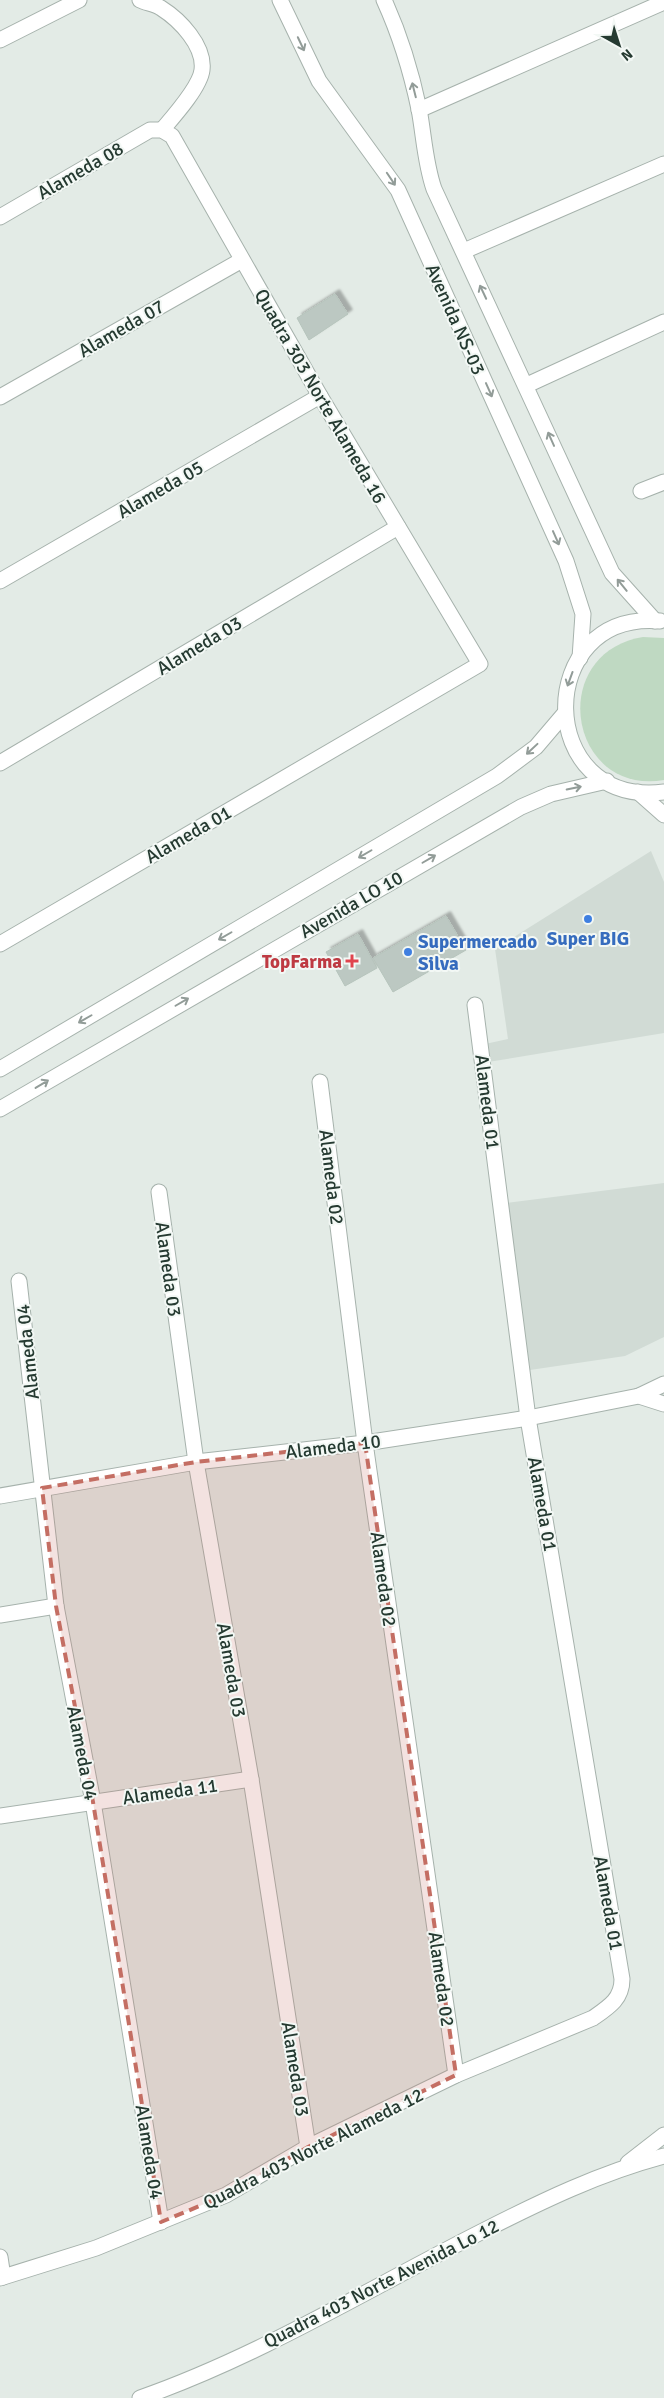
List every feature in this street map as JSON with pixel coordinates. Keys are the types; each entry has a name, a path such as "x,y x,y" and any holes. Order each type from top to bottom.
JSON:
{"street":[{"path":"0,40 79,0"},
{"path":"140,0 160,8 182,26 198,47 200,55 202,70 187,101 162,130"},
{"name":"Avenida NS-03","path":"280,0 319,81 379,163 402,199 566,561 583,614 580,658"},
{"name":"Avenida NS-03","path":"384,0 403,44 419,110 428,172 434,188 612,573 659,621"},
{"path":"419,110 664,2"},
{"name":"Alameda 08","path":"0,217 150,130 162,130"},
{"name":"Quadra 303 Norte Alameda 16","path":"162,130 175,140 320,396 480,664"},
{"path":"464,251 664,164"},
{"name":"Alameda 07","path":"0,397 242,260"},
{"path":"526,385 664,322"},
{"name":"Alameda 05","path":"0,581 320,396"},
{"path":"642,491 664,482"},
{"name":"Alameda 03","path":"0,763 398,527"},
{"path":"659,621 637,622 612,630 591,645 580,658 566,688 564,713 567,729 577,752 593,771 607,781 638,792 664,792"},
{"name":"Alameda 01","path":"0,944 480,664"},
{"name":"Avenida LO 10","path":"0,1069 497,776 536,746 564,713"},
{"name":"Avenida LO 10","path":"0,1109 157,1016 521,807 552,794 607,781"},
{"path":"638,792 664,815"},
{"name":"Alameda 01","path":"475,1006 528,1418 622,1979 622,1988 617,1999"},
{"name":"Alameda 02","path":"320,1082 364,1443 456,2075"},
{"name":"Alameda 03","path":"159,1192 196,1462 251,1779 308,2147"},
{"name":"Alameda 04","path":"19,1282 56,1606 93,1802 161,2222"},
{"path":"639,1396 664,1384"},
{"name":"Alameda 10","path":"0,1496 196,1462 364,1443 528,1418 639,1396 664,1404"},
{"path":"0,1615 56,1606"},
{"name":"Alameda 11","path":"0,1816 251,1779"},
{"name":"Quadra 403 Norte Alameda 12","path":"2,2278 96,2248 226,2195 308,2147 456,2075 593,2018 617,1999"},
{"name":"Quadra 403 Norte Avenida Lo 12","path":"622,2167 664,2135"},
{"name":"Quadra 403 Norte Avenida Lo 12","path":"140,2398 185,2382 314,2319 560,2193 622,2167 664,2156"},
{"path":"0,2257 2,2278"}],"highlighted area":[{"path":"365,1443 456,2075 308,2147 226,2195 161,2222 93,1802 56,1606 42,1488 196,1462"}],"shaded area":[{"path":"651,851 664,882 664,1033 488,1062 485,1044 508,1039 495,949"},
{"path":"664,1183 664,1337 625,1356 530,1370 507,1203"}],"green space":[{"path":"643,637 664,638 664,780 632,779 607,767 590,746 581,720 582,693 592,668 612,648"}],"building":[{"path":"335,294 348,314 309,340 297,318"},
{"path":"446,916 466,950 393,992 373,958"},
{"path":"358,934 377,968 345,986 326,952"}],"place":[{"name":"Super BIG","path":"588,919"},
{"name":"Supermercado Silva","path":"408,952"},
{"name":"TopFarma","path":"352,961"}]}
